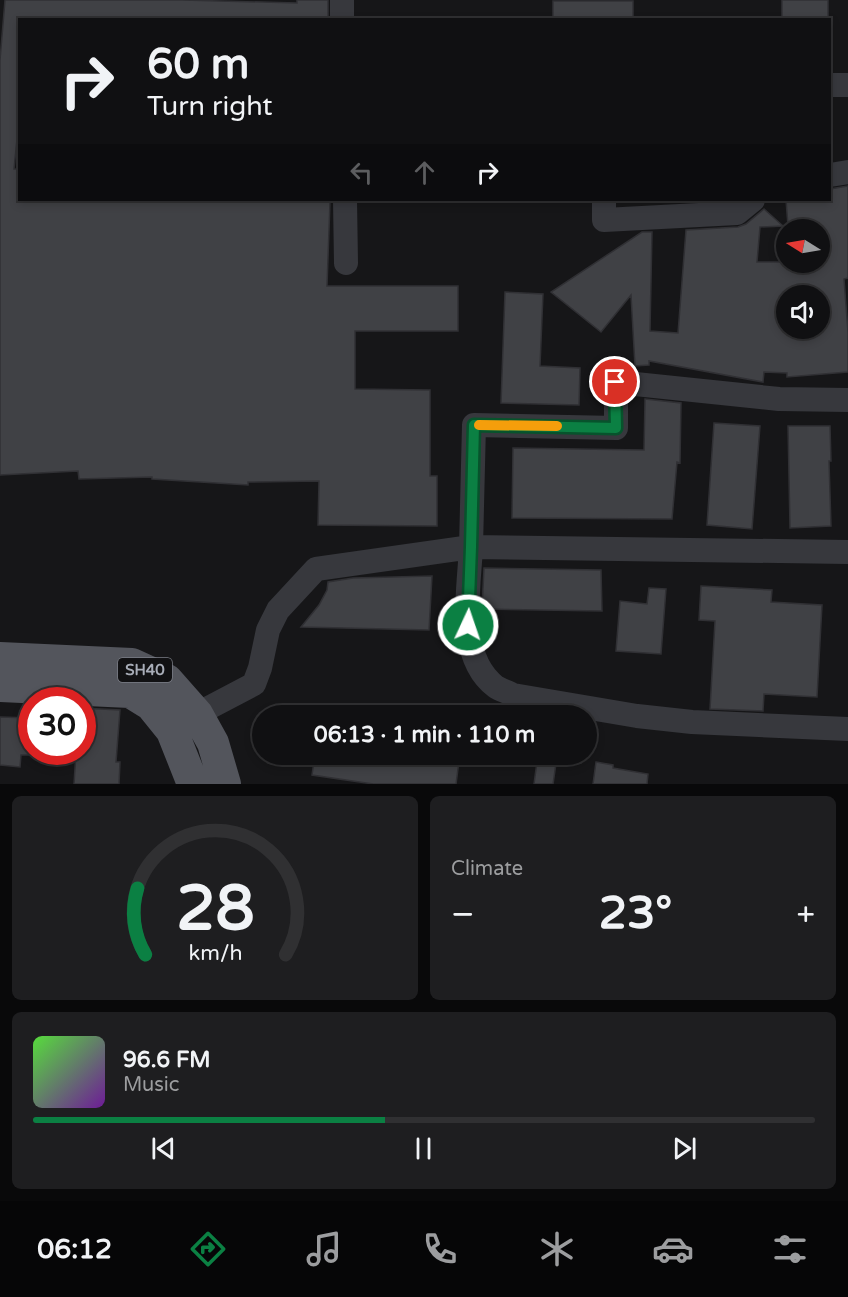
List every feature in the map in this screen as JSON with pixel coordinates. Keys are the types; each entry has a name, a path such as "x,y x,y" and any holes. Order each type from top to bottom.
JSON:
{"main road":[{"name":"SH40","path":"0,657 132,664 167,680 197,714 213,743 225,784"},
{"name":"SH40","path":"0,686 130,693 152,705 172,731 193,784"}],"street":[{"path":"342,0 342,18"},
{"path":"831,85 848,86"},
{"path":"831,176 848,172"},
{"path":"345,201 346,263"},
{"path":"604,201 604,220 737,213 752,201"},
{"path":"848,400 779,399 615,382 616,428 474,425 468,625 473,656 484,674 497,687 513,695 637,716 692,722 848,729"},
{"path":"197,714 254,684 268,630 278,610 316,569 471,547 848,552"}],"building":[{"path":"5,0 183,0 297,3 297,0 328,0 328,18 18,18 18,130 14,169 18,169 18,201 330,202 327,286 458,286 458,331 355,331 355,389 430,390 430,476 437,476 437,526 318,525 319,481 248,482 248,485 152,479 152,477 79,479 78,471 0,475 0,60"},
{"path":"782,0 828,0 828,18 782,18"},
{"path":"553,1 633,1 633,18 553,18"},
{"path":"848,186 848,278 844,279 848,372 787,377 787,373 764,372 763,382 649,361 649,365 635,366 631,295 601,332 551,292 642,232 652,232 650,331 678,333 686,230 738,227 746,224 764,209 776,220 776,226 760,227 757,262 776,262 776,273 830,273 830,219 787,219 786,201 831,201 831,189"},
{"path":"505,292 543,294 540,366 580,368 579,405 501,403"},
{"path":"645,399 681,403 680,463 677,462 672,519 512,518 513,448 644,450"},
{"path":"714,423 760,426 752,529 707,525"},
{"path":"788,426 830,426 831,526 790,528"},
{"path":"484,568 601,570 602,611 482,609"},
{"path":"432,576 429,630 301,627 319,605 327,590 328,582 353,578"},
{"path":"701,586 772,590 771,602 822,605 817,697 764,694 763,711 710,709 715,621 699,620"},
{"path":"649,588 666,589 661,654 616,651 620,601 647,604"},
{"path":"96,709 120,710 116,762 120,762 119,784 74,784 75,765 96,765"},
{"path":"0,717 18,718 18,765 20,767 0,765"},
{"path":"597,762 613,765 613,768 648,774 647,784 593,784"},
{"path":"313,765 459,765 456,784 373,784 312,775"},
{"path":"537,765 556,765 553,784 534,784"}],"slow traffic":[{"path":"479,425 557,426"}],"route":[{"path":"468,625 474,425 616,428 615,382"}]}
